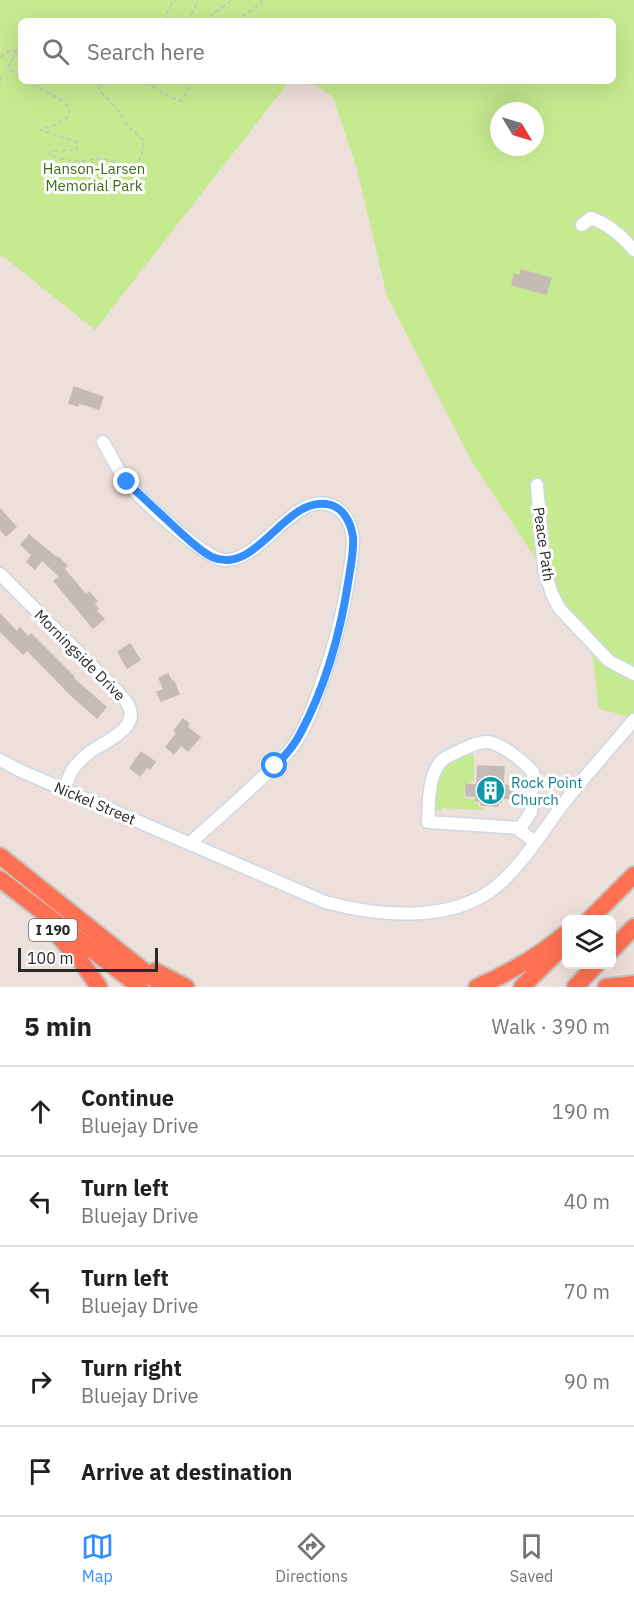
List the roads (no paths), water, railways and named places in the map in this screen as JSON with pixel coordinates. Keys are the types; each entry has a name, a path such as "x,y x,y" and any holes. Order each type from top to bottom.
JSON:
{"highway":[{"name":"I 190","path":"0,856 164,987"},
{"path":"594,915 634,874"},
{"name":"I 190","path":"0,880 56,933 80,960 99,987"},
{"name":"I 190","path":"0,880 140,987"},
{"path":"588,915 604,900 611,898"},
{"path":"616,946 634,927"},
{"path":"477,987 516,968 562,937"},
{"name":"I 190","path":"108,941 157,972 186,987"},
{"path":"522,987 562,947"},
{"path":"575,987 592,969"},
{"path":"606,987 634,984"}],"street":[{"path":"582,225 591,218 603,222 623,237 634,250"},
{"path":"103,442 127,482 185,537 210,556 223,560 234,559 247,553 304,507 318,503 332,505 343,512 350,524 353,537 346,592 333,652 312,710 299,736 291,749 275,766 190,843"},
{"name":"Peace Path","path":"537,485 544,569 555,601 570,621 609,661 634,674"},
{"name":"Morningside Drive","path":"0,574 118,692 131,710 129,722 119,734 76,765 69,775 64,790"},
{"name":"Nickel Street","path":"0,760 64,790 325,902 380,913 410,914 450,908 482,896 496,886 514,869 577,786 634,720"},
{"path":"521,828 428,822 431,782 441,760 484,742 501,746 528,766 533,772 531,812 521,828 519,830 534,842"}],"place":[{"name":"Rock Point Church","path":"490,791"}],"park label":[{"name":"Hanson-Larsen Memorial Park","path":"94,176"}]}
